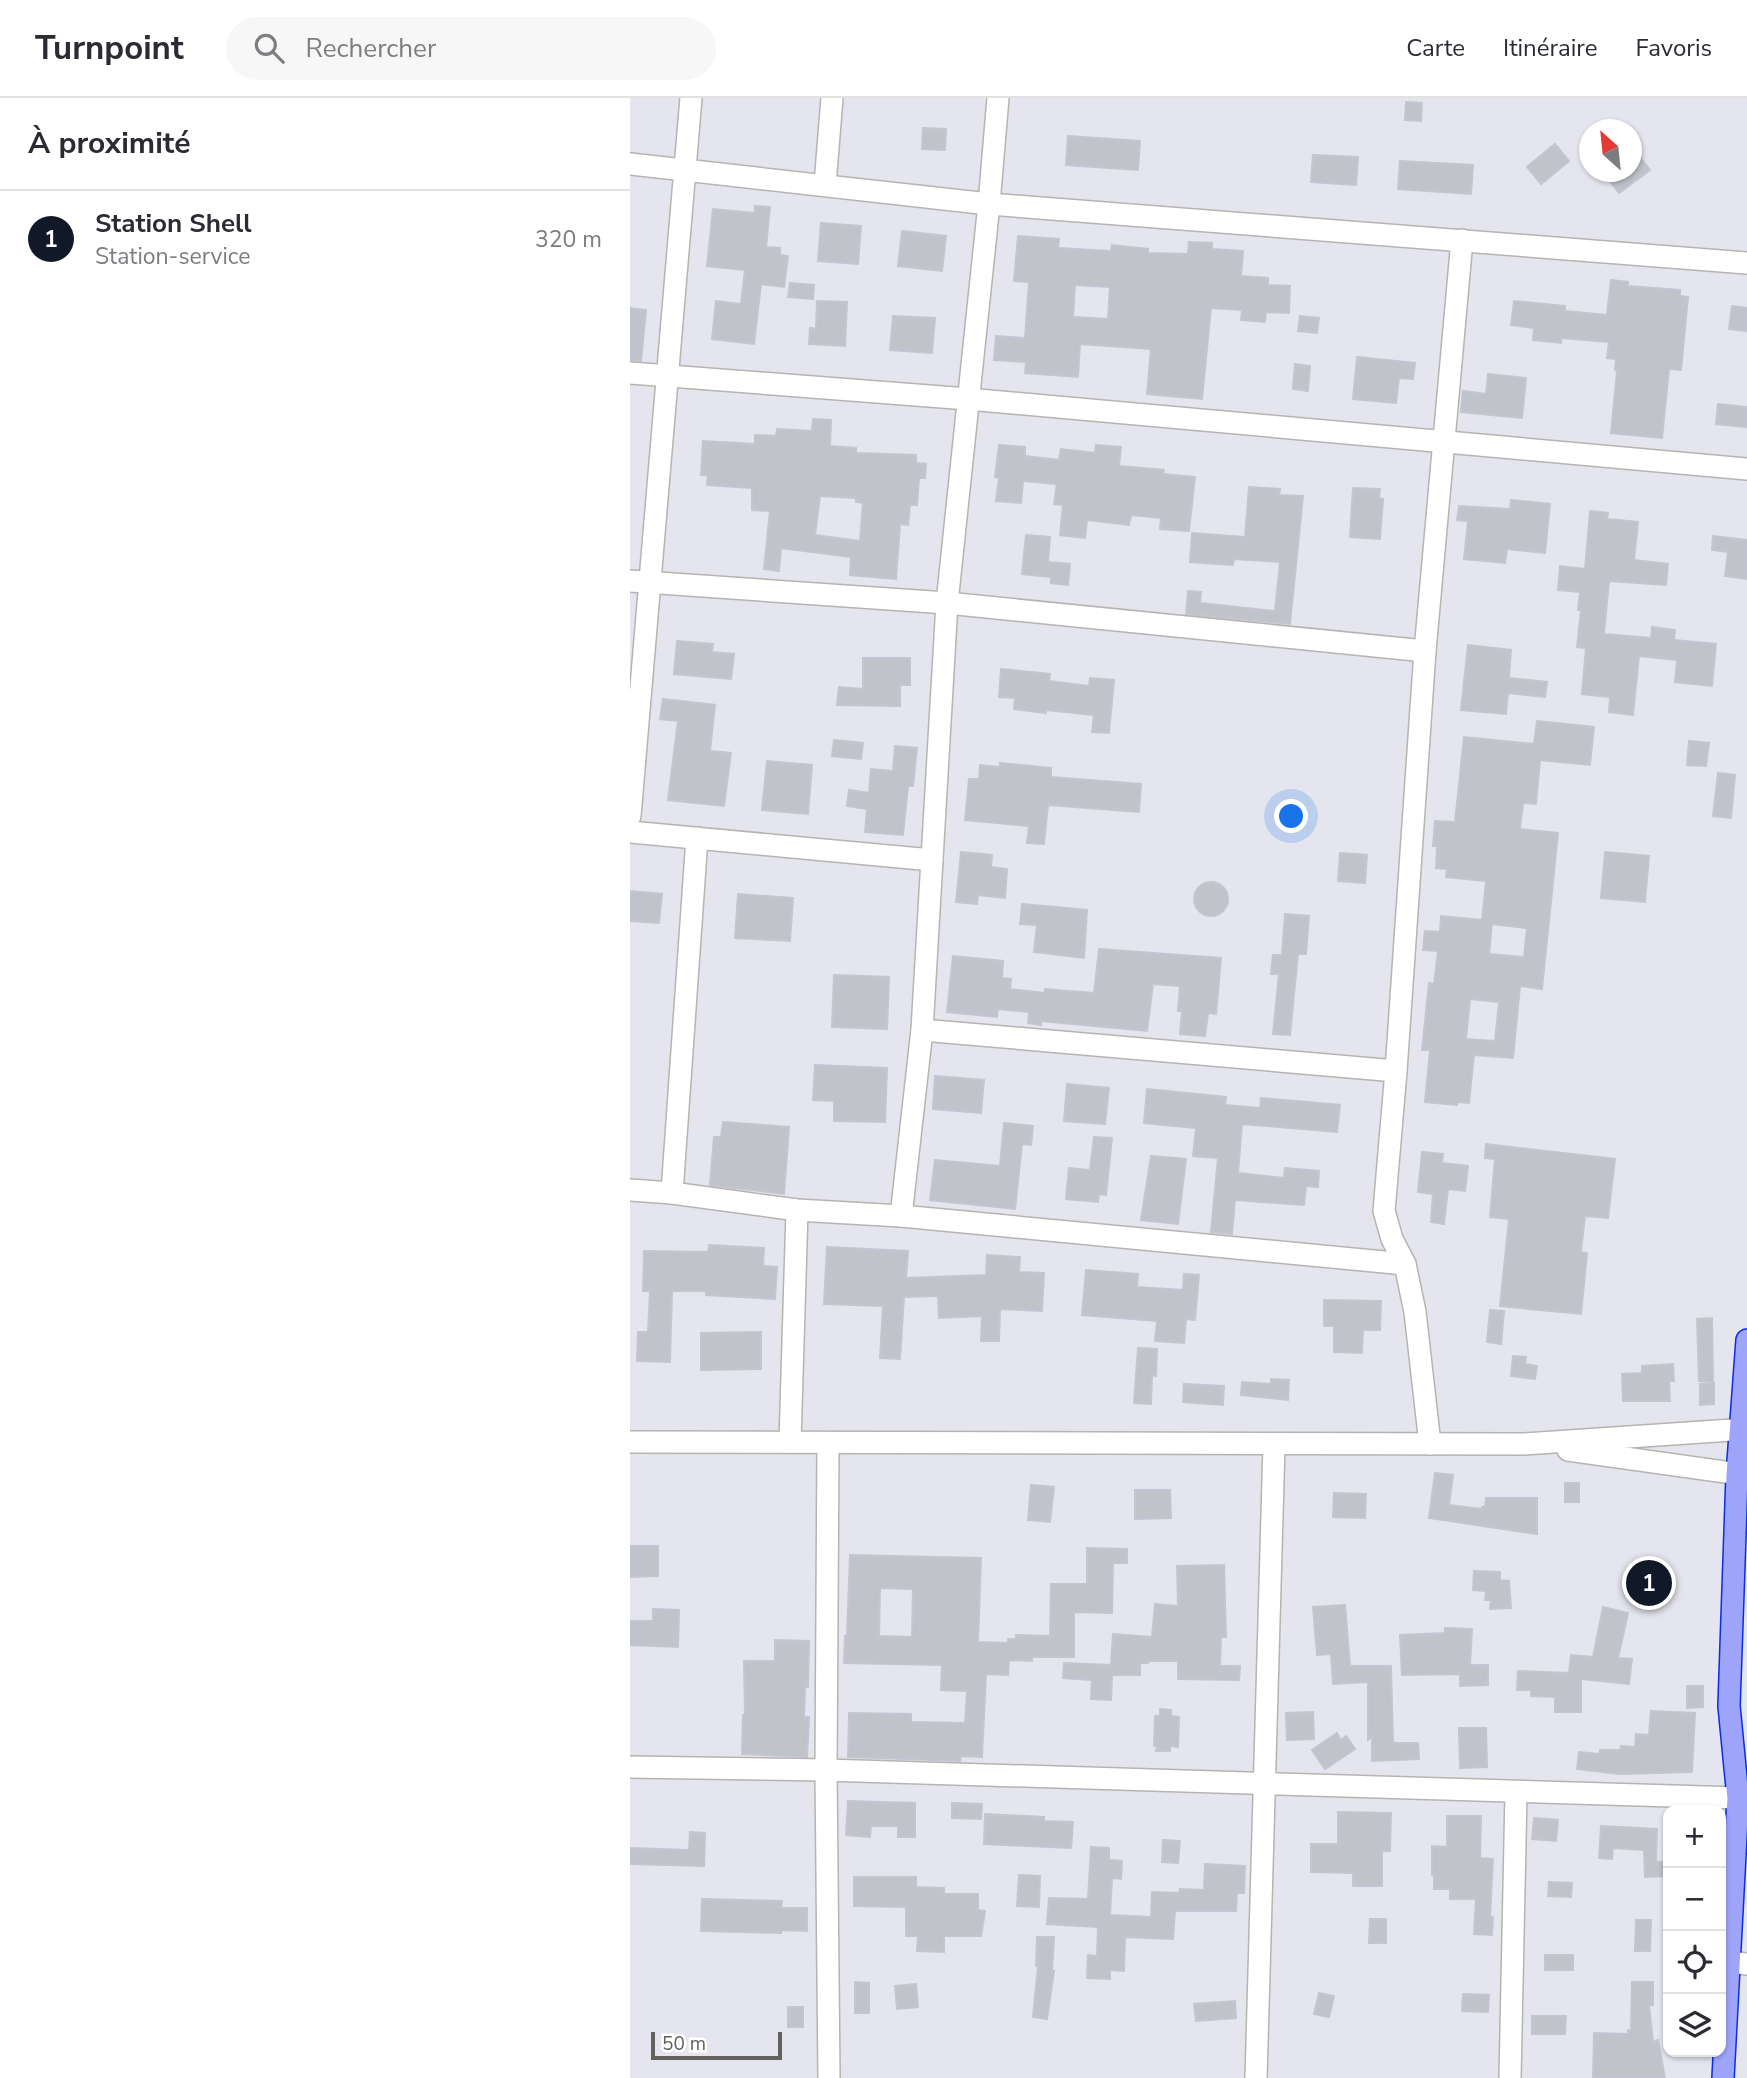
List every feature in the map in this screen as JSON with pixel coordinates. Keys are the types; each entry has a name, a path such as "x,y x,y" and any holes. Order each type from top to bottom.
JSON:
{"highway":[{"path":"1723,2078 1739,1963 1738,1798 1729,1706 1747,1340"},
{"path":"1738,1798 1747,1746"}],"street":[{"path":"630,816 640,582 667,377 691,98"},
{"path":"825,185 832,98"},
{"path":"901,1216 922,1030 947,603 998,98"},
{"path":"630,164 989,204 1747,263"},
{"path":"1430,1444 1415,1312 1405,1264 1392,1239 1384,1211 1425,651 1462,240"},
{"path":"630,373 968,399 1747,469"},
{"path":"640,582 947,603 1425,651"},
{"path":"630,832 932,860"},
{"path":"672,1193 696,838"},
{"path":"922,1030 1396,1071"},
{"path":"630,1190 797,1210 901,1216 1405,1264"},
{"path":"790,1441 797,1210"},
{"path":"630,1442 1524,1444 1744,1429"},
{"path":"828,1444 826,1770 829,2078"},
{"path":"1524,1444 1742,1475"},
{"path":"1256,2078 1262,1783 1274,1445"},
{"path":"630,1767 826,1770 1738,1798"},
{"path":"1510,2078 1516,1793"}],"building":[{"path":"1406,102 1422,103 1421,121 1405,120"},
{"path":"923,128 946,129 945,150 922,149"},
{"path":"1068,136 1140,141 1138,170 1066,165"},
{"path":"1555,144 1569,161 1541,184 1527,167"},
{"path":"1313,155 1358,157 1356,185 1311,182"},
{"path":"1642,159 1650,170 1642,176"},
{"path":"1400,161 1473,165 1471,194 1398,189"},
{"path":"1611,182 1634,182 1619,193"},
{"path":"755,206 770,207 766,247 780,248 780,255 788,256 784,287 761,284 754,344 712,339 716,301 741,304 745,270 707,266 713,209 755,213"},
{"path":"821,223 861,226 858,264 818,261"},
{"path":"902,231 946,236 942,271 898,266"},
{"path":"1018,236 1059,239 1058,248 1111,251 1112,245 1148,249 1148,253 1188,254 1189,242 1212,243 1212,249 1243,251 1241,276 1268,278 1268,285 1290,286 1289,313 1266,312 1265,322 1241,320 1242,310 1211,308 1202,399 1147,394 1151,349 1080,344 1078,377 1025,373 1026,362 994,360 996,336 1025,338 1029,282 1014,281","holes":["1075,285 1110,287 1108,319 1073,317"]},
{"path":"1611,280 1628,282 1628,286 1680,290 1680,296 1688,297 1681,370 1669,369 1662,438 1611,433 1617,371 1616,359 1607,358 1609,342 1561,338 1561,343 1533,340 1534,328 1511,325 1514,301 1565,306 1565,311 1607,315"},
{"path":"790,283 814,285 813,299 788,297"},
{"path":"817,301 847,302 845,346 809,344 810,328 816,329"},
{"path":"1732,306 1747,308 1747,331 1729,329"},
{"path":"630,308 646,310 641,361 630,360"},
{"path":"893,316 935,318 932,353 890,350"},
{"path":"1300,316 1319,318 1317,333 1298,331"},
{"path":"1357,357 1415,363 1413,379 1399,378 1396,403 1353,399"},
{"path":"1295,364 1310,366 1308,391 1293,389"},
{"path":"1488,374 1526,378 1522,418 1461,412 1463,391 1486,394"},
{"path":"1718,404 1747,407 1747,427 1716,424"},
{"path":"813,419 831,420 830,446 856,448 856,453 916,455 916,463 926,464 925,478 919,478 917,505 910,505 908,525 900,524 896,579 850,575 851,557 781,548 779,571 764,569 770,511 752,510 752,488 707,485 708,475 701,475 703,441 755,444 755,435 776,436 777,429 812,431","holes":["820,496 856,498 856,502 863,503 860,541 815,535"]},
{"path":"999,445 1025,447 1025,456 1059,460 1061,449 1095,453 1096,445 1121,447 1119,466 1164,470 1163,474 1195,477 1189,531 1160,529 1161,518 1131,515 1129,525 1087,520 1085,538 1060,535 1063,505 1054,504 1057,484 1023,481 1021,503 996,501 999,478 995,477"},
{"path":"1249,487 1280,489 1279,495 1303,496 1290,624 1186,614 1188,591 1201,592 1200,603 1275,611 1280,562 1234,559 1233,565 1190,562 1192,533 1245,537"},
{"path":"1353,488 1380,489 1379,498 1383,499 1380,539 1350,537"},
{"path":"1511,500 1550,504 1545,553 1507,549 1505,563 1464,559 1468,521 1457,520 1459,506 1510,509"},
{"path":"1590,511 1608,513 1607,519 1638,522 1634,560 1668,564 1666,585 1609,581 1604,634 1651,638 1652,627 1675,630 1674,640 1716,644 1712,686 1675,682 1677,660 1639,656 1633,715 1609,712 1610,697 1582,694 1586,648 1577,647 1580,592 1558,590 1560,566 1585,569"},
{"path":"1026,535 1050,537 1048,562 1070,564 1068,585 1051,583 1051,577 1022,574"},
{"path":"1713,536 1747,540 1747,579 1725,576 1728,552 1712,550"},
{"path":"677,641 713,644 712,652 734,654 731,679 674,674"},
{"path":"1468,645 1511,650 1509,678 1547,682 1545,697 1508,693 1506,714 1461,710"},
{"path":"863,658 910,658 910,685 900,685 900,706 837,705 839,687 863,689"},
{"path":"1001,669 1050,674 1049,681 1089,686 1090,678 1114,680 1109,733 1092,732 1094,715 1014,709 1015,698 999,697"},
{"path":"663,699 715,705 710,751 731,753 724,806 668,800 678,721 660,719"},
{"path":"1537,721 1594,727 1590,765 1540,760 1536,804 1523,803 1520,829 1558,833 1542,989 1520,986 1513,1058 1474,1055 1469,1103 1457,1102 1457,1105 1425,1102 1430,1050 1422,1050 1429,983 1434,984 1438,951 1423,950 1425,931 1440,932 1441,916 1482,920 1486,881 1446,877 1447,869 1436,868 1437,846 1433,846 1435,821 1455,822 1464,737 1534,744","holes":["1492,924 1527,928 1524,957 1489,954","1470,999 1499,1002 1495,1041 1466,1039"]},
{"path":"834,740 863,743 861,759 832,756"},
{"path":"1689,741 1709,743 1706,766 1687,765"},
{"path":"895,746 917,748 913,786 908,786 903,835 865,832 867,809 847,806 849,790 869,793 871,769 893,771"},
{"path":"767,761 812,765 808,814 762,810"},
{"path":"1000,763 1051,768 1051,777 1141,784 1139,812 1048,805 1044,844 1027,843 1029,826 965,820 969,779 979,779 980,765 1000,767"},
{"path":"1718,773 1735,775 1731,818 1713,816"},
{"path":"961,852 992,855 991,867 1007,869 1005,898 978,895 977,904 956,902"},
{"path":"1605,852 1649,856 1645,902 1601,898"},
{"path":"1340,853 1367,855 1365,883 1338,881"},
{"path":"1211,882 1223,887 1228,899 1223,911 1211,916 1199,911 1194,899 1199,887"},
{"path":"630,891 662,894 659,923 630,921"},
{"path":"738,894 793,898 790,941 735,938"},
{"path":"1022,904 1087,910 1084,958 1034,952 1037,925 1020,924"},
{"path":"1285,914 1309,916 1306,954 1298,954 1290,1035 1273,1034 1279,974 1271,974 1273,955 1282,955"},
{"path":"1099,949 1221,958 1216,1014 1208,1013 1205,1036 1180,1034 1180,986 1153,984 1147,1031 1041,1021 1041,1025 1028,1023 1029,1012 998,1009 997,1017 947,1012 953,956 1003,961 1002,978 1011,979 1010,989 1045,993 1045,989 1094,993"},
{"path":"834,975 889,977 887,1029 832,1027"},
{"path":"815,1065 887,1068 885,1122 834,1121 834,1101 813,1100"},
{"path":"935,1076 984,1080 981,1113 933,1109"},
{"path":"1067,1084 1109,1088 1105,1124 1064,1121"},
{"path":"1147,1089 1226,1097 1225,1105 1260,1108 1261,1098 1340,1105 1337,1132 1242,1124 1238,1173 1284,1178 1285,1168 1319,1171 1318,1187 1306,1186 1304,1205 1235,1200 1232,1234 1211,1232 1218,1158 1193,1156 1196,1128 1144,1123"},
{"path":"723,1122 789,1127 784,1194 710,1185 714,1137 721,1137"},
{"path":"1004,1123 1033,1126 1031,1145 1022,1144 1015,1209 930,1200 935,1160 1000,1166"},
{"path":"1094,1137 1112,1138 1106,1195 1099,1194 1098,1202 1066,1199 1069,1168 1090,1170"},
{"path":"1486,1144 1615,1159 1608,1218 1585,1216 1581,1252 1587,1253 1581,1314 1500,1306 1509,1219 1490,1217 1495,1159 1485,1158"},
{"path":"1422,1152 1443,1154 1442,1163 1468,1166 1465,1191 1448,1189 1444,1224 1431,1222 1433,1194 1418,1192"},
{"path":"1151,1156 1186,1159 1178,1224 1141,1220"},
{"path":"709,1245 764,1248 763,1266 777,1267 775,1299 706,1295 706,1291 672,1291 670,1362 637,1361 638,1332 648,1332 650,1291 643,1291 644,1251 708,1252"},
{"path":"827,1247 908,1251 906,1278 986,1275 987,1255 1020,1257 1019,1272 1044,1273 1042,1311 1000,1309 999,1341 981,1341 982,1316 939,1318 938,1296 904,1297 900,1359 880,1358 883,1306 824,1304"},
{"path":"1086,1270 1138,1274 1137,1287 1183,1290 1184,1274 1199,1275 1195,1320 1186,1319 1184,1343 1155,1341 1157,1321 1082,1315"},
{"path":"1324,1300 1381,1301 1380,1330 1363,1330 1362,1353 1334,1352 1334,1326 1324,1326"},
{"path":"1490,1310 1504,1311 1501,1344 1487,1342"},
{"path":"1712,1318 1713,1382 1699,1381 1697,1319"},
{"path":"761,1332 761,1369 701,1370 701,1333"},
{"path":"1138,1348 1157,1349 1156,1376 1152,1375 1151,1404 1134,1403"},
{"path":"1513,1356 1526,1357 1525,1364 1537,1366 1535,1379 1511,1376"},
{"path":"1673,1364 1674,1381 1669,1381 1670,1401 1623,1401 1622,1374 1642,1373 1642,1366"},
{"path":"1271,1379 1289,1380 1288,1400 1241,1395 1242,1382 1271,1384"},
{"path":"1714,1383 1714,1404 1700,1405 1700,1384"},
{"path":"1184,1384 1224,1386 1223,1405 1183,1402"},
{"path":"1435,1473 1453,1475 1449,1505 1482,1509 1485,1507 1486,1498 1537,1498 1537,1534 1429,1518"},
{"path":"1565,1483 1579,1483 1579,1502 1565,1502"},
{"path":"1031,1485 1054,1487 1050,1522 1028,1520"},
{"path":"1135,1490 1170,1490 1171,1518 1135,1519"},
{"path":"1334,1493 1366,1494 1365,1518 1333,1517"},
{"path":"630,1546 658,1546 658,1576 630,1577"},
{"path":"1087,1548 1127,1549 1127,1563 1113,1563 1112,1613 1074,1612 1074,1657 1009,1660 1008,1675 986,1674 982,1757 961,1756 960,1761 848,1757 849,1713 911,1714 911,1722 965,1723 967,1691 941,1690 942,1665 844,1663 850,1555 981,1558 978,1642 1008,1643 1008,1639 1016,1639 1016,1635 1050,1636 1051,1584 1087,1584","holes":["880,1588 913,1589 912,1637 879,1636"]},
{"path":"1224,1565 1226,1637 1221,1637 1220,1666 1240,1666 1239,1680 1178,1679 1178,1661 1148,1661 1140,1663 1140,1675 1112,1675 1111,1700 1091,1699 1092,1680 1063,1678 1064,1663 1111,1665 1113,1634 1152,1637 1155,1604 1178,1606 1177,1566"},
{"path":"1474,1571 1500,1572 1500,1580 1509,1581 1511,1608 1490,1609 1491,1600 1485,1600 1486,1591 1473,1590"},
{"path":"1345,1605 1350,1666 1391,1666 1393,1743 1418,1743 1419,1759 1372,1761 1372,1737 1368,1740 1368,1682 1333,1684 1331,1654 1317,1655 1313,1607"},
{"path":"1603,1607 1628,1613 1618,1658 1632,1659 1629,1684 1581,1679 1581,1712 1555,1712 1555,1697 1531,1696 1531,1690 1517,1690 1518,1671 1569,1673 1571,1655 1593,1657"},
{"path":"653,1609 679,1610 678,1647 630,1645 630,1621 653,1621"},
{"path":"1445,1628 1472,1629 1470,1665 1488,1665 1488,1685 1460,1686 1460,1674 1402,1675 1400,1635 1445,1633"},
{"path":"775,1640 809,1641 804,1717 809,1717 807,1757 742,1754 745,1715 744,1661 775,1661"},
{"path":"1687,1686 1703,1686 1703,1707 1687,1708"},
{"path":"1160,1709 1171,1710 1171,1716 1179,1717 1178,1747 1170,1746 1170,1751 1156,1751 1157,1746 1154,1746 1155,1716 1160,1716"},
{"path":"1651,1711 1695,1713 1692,1772 1619,1774 1577,1769 1579,1752 1600,1754 1600,1750 1620,1750 1621,1746 1635,1747 1636,1734 1649,1735"},
{"path":"1313,1712 1314,1739 1287,1740 1286,1713"},
{"path":"1459,1728 1486,1728 1487,1767 1460,1768"},
{"path":"1337,1733 1341,1740 1346,1736 1355,1749 1325,1769 1312,1750"},
{"path":"848,1801 915,1803 915,1837 898,1837 898,1826 871,1826 870,1837 846,1835"},
{"path":"952,1803 982,1804 981,1819 952,1818"},
{"path":"1338,1812 1391,1813 1390,1851 1382,1851 1382,1886 1353,1886 1353,1873 1311,1872 1311,1844 1338,1844"},
{"path":"985,1814 1044,1817 1044,1821 1073,1822 1071,1848 984,1844"},
{"path":"1447,1816 1481,1816 1480,1858 1493,1859 1490,1917 1493,1917 1492,1935 1474,1934 1476,1899 1450,1899 1450,1889 1434,1889 1432,1846 1447,1847"},
{"path":"1534,1818 1558,1820 1556,1841 1532,1839"},
{"path":"1601,1826 1657,1829 1656,1862 1663,1862 1663,1876 1645,1877 1644,1850 1613,1848 1612,1859 1599,1858"},
{"path":"690,1832 705,1833 704,1866 630,1864 630,1848 689,1850"},
{"path":"1163,1840 1180,1841 1178,1863 1162,1862"},
{"path":"1091,1847 1109,1848 1109,1860 1122,1861 1121,1879 1112,1878 1110,1915 1151,1917 1152,1892 1204,1890 1205,1864 1245,1866 1244,1893 1237,1893 1236,1911 1175,1911 1173,1939 1125,1937 1124,1971 1110,1970 1110,1979 1087,1978 1088,1955 1097,1956 1098,1927 1047,1924 1049,1898 1088,1899"},
{"path":"1019,1875 1040,1876 1039,1907 1017,1906"},
{"path":"854,1877 916,1877 916,1887 944,1888 944,1894 978,1894 978,1910 985,1911 981,1936 944,1936 944,1952 917,1951 918,1936 906,1936 906,1907 854,1906"},
{"path":"1549,1882 1572,1883 1571,1897 1548,1896"},
{"path":"702,1899 782,1901 781,1908 807,1908 807,1931 701,1931"},
{"path":"1370,1919 1386,1919 1386,1943 1369,1943"},
{"path":"1636,1920 1651,1920 1650,1951 1635,1951"},
{"path":"1037,1937 1054,1937 1054,1971 1047,2019 1033,2017 1038,1966"},
{"path":"1545,1955 1573,1955 1573,1970 1545,1970"},
{"path":"855,1982 869,1983 869,2013 855,2013"},
{"path":"1632,1982 1653,1982 1653,2005 1649,2005 1653,2042 1658,2040 1665,2078 1593,2078 1594,2033 1628,2034 1628,2030 1631,2030"},
{"path":"916,1984 918,2007 897,2009 895,1986"},
{"path":"1319,1993 1334,1996 1329,2017 1314,2014"},
{"path":"1463,1994 1489,1995 1488,2012 1462,2011"},
{"path":"1235,2001 1236,2018 1196,2021 1194,2004"},
{"path":"788,2007 803,2007 803,2027 788,2027"},
{"path":"1532,2016 1566,2016 1565,2034 1532,2034"}],"place":[{"name":"Station Shell","path":"1649,1583"}]}
